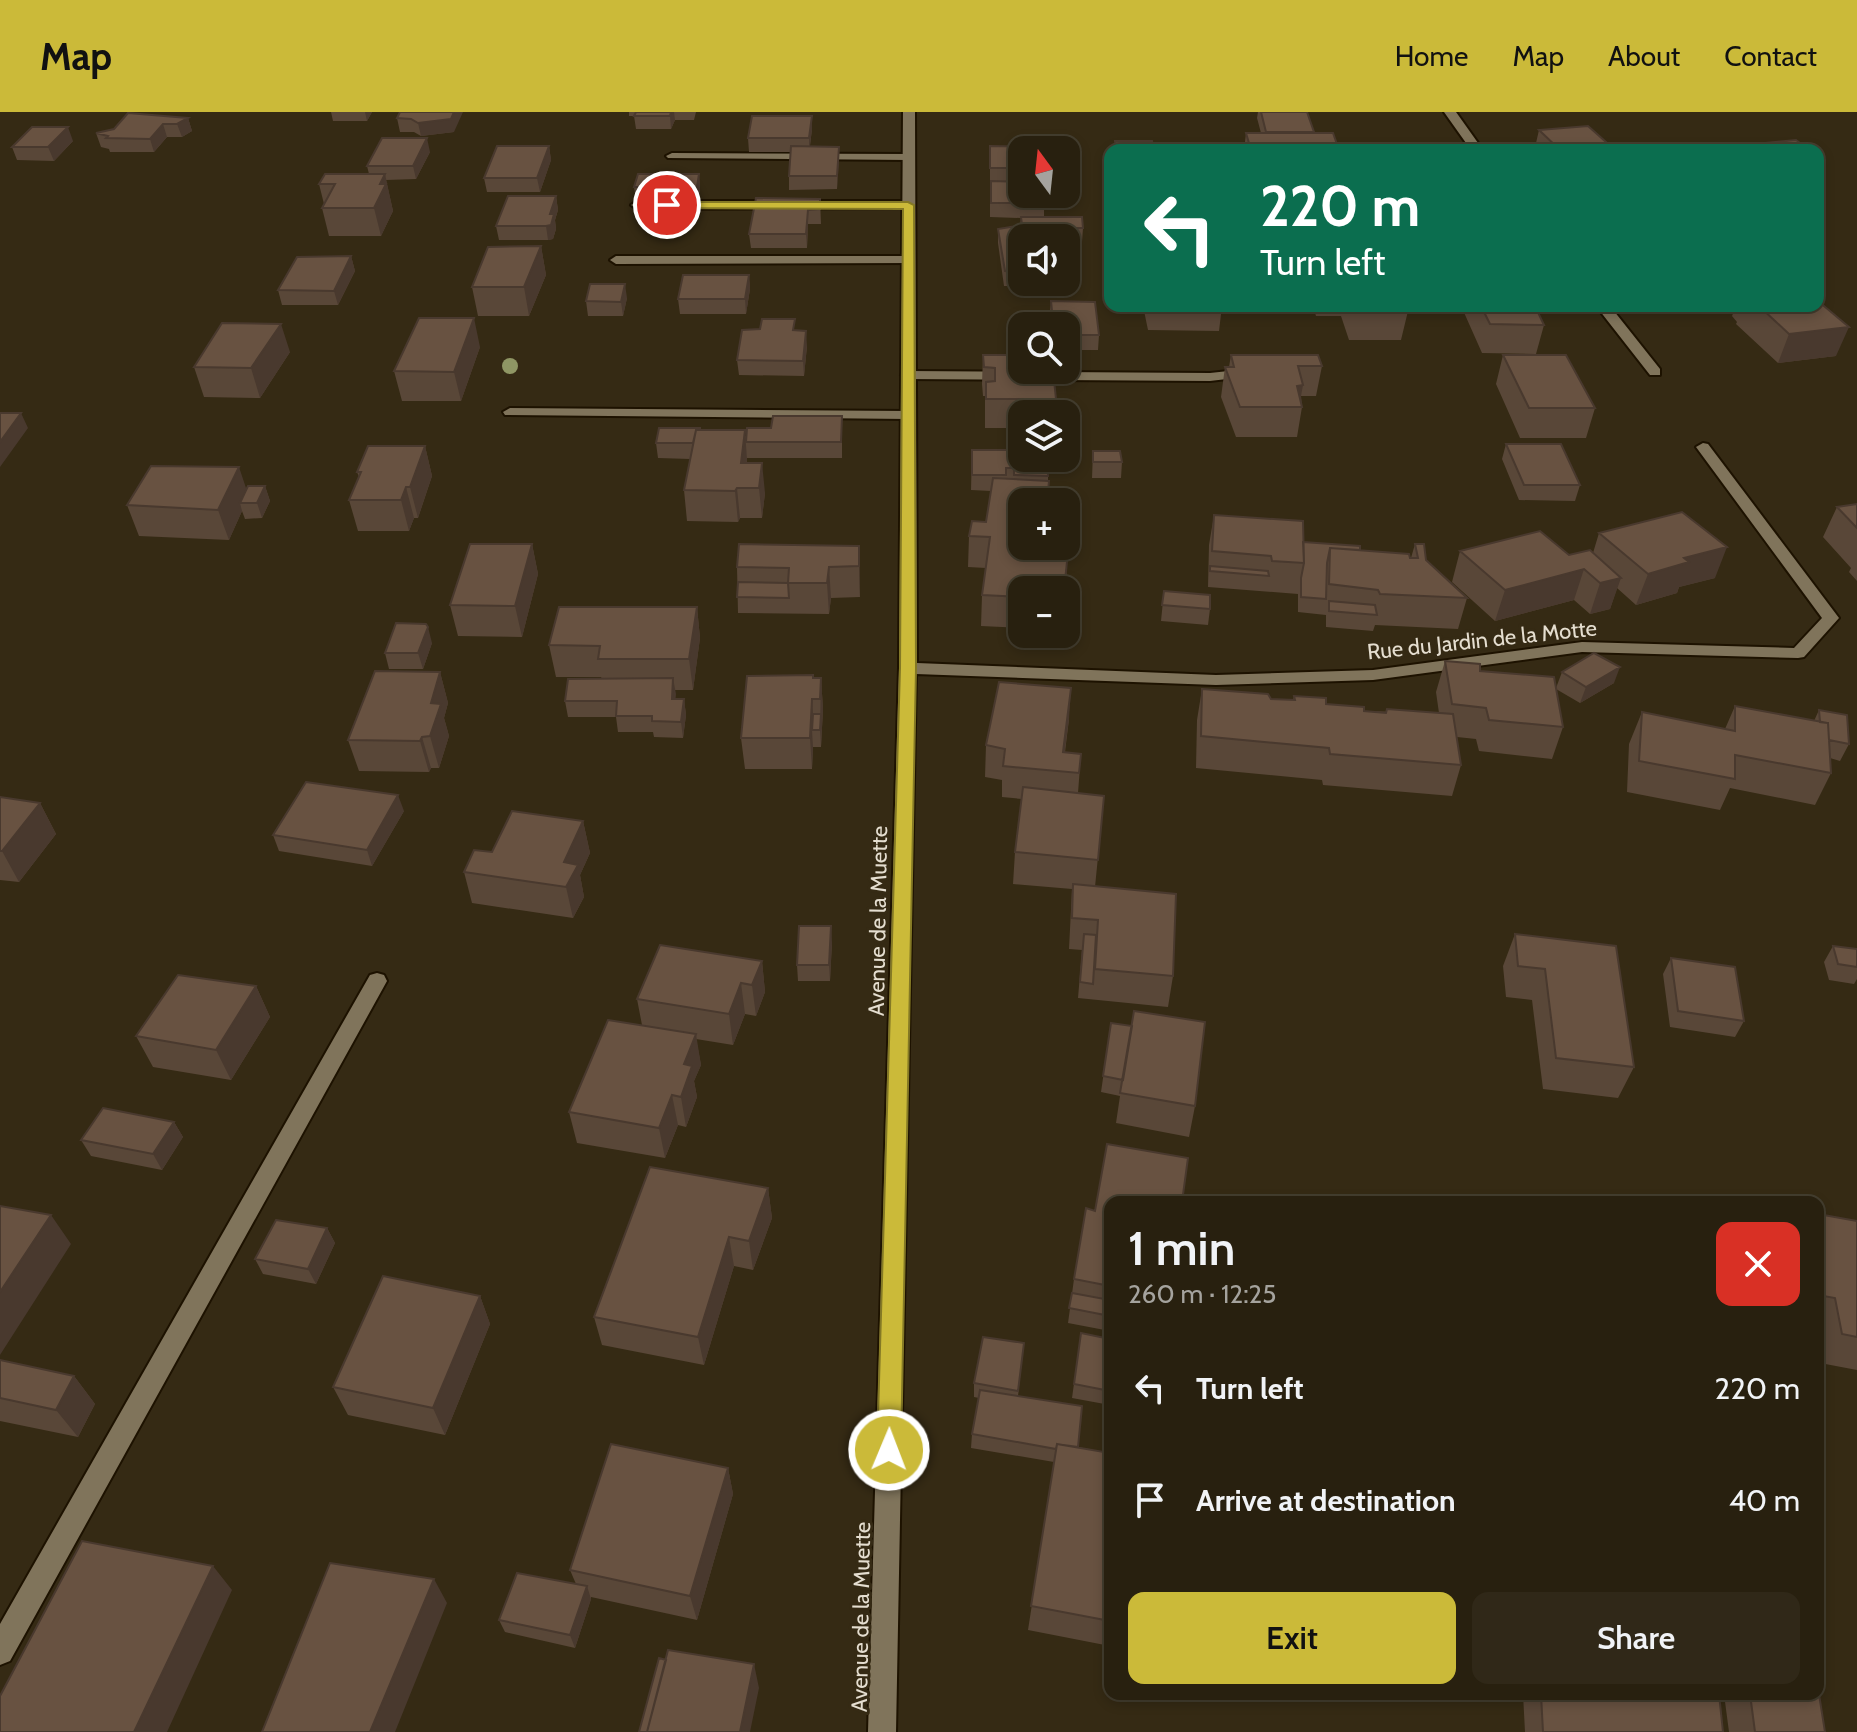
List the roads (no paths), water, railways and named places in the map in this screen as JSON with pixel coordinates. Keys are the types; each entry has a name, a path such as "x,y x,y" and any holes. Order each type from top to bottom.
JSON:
{"street":[{"name":"Avenue de la Muette","path":"882,1732 908,668 909,112"},
{"path":"1450,112 1473,144"},
{"path":"672,156 909,157"},
{"path":"637,205 908,205"},
{"path":"616,260 908,260"},
{"path":"1608,312 1655,372"},
{"path":"908,375 1210,377 1247,373"},
{"path":"510,412 908,415"},
{"name":"Rue du Jardin de la Motte","path":"908,668 1216,680 1373,675 1582,647 1798,653 1831,618 1703,447"},
{"path":"0,1651 377,981"}]}
